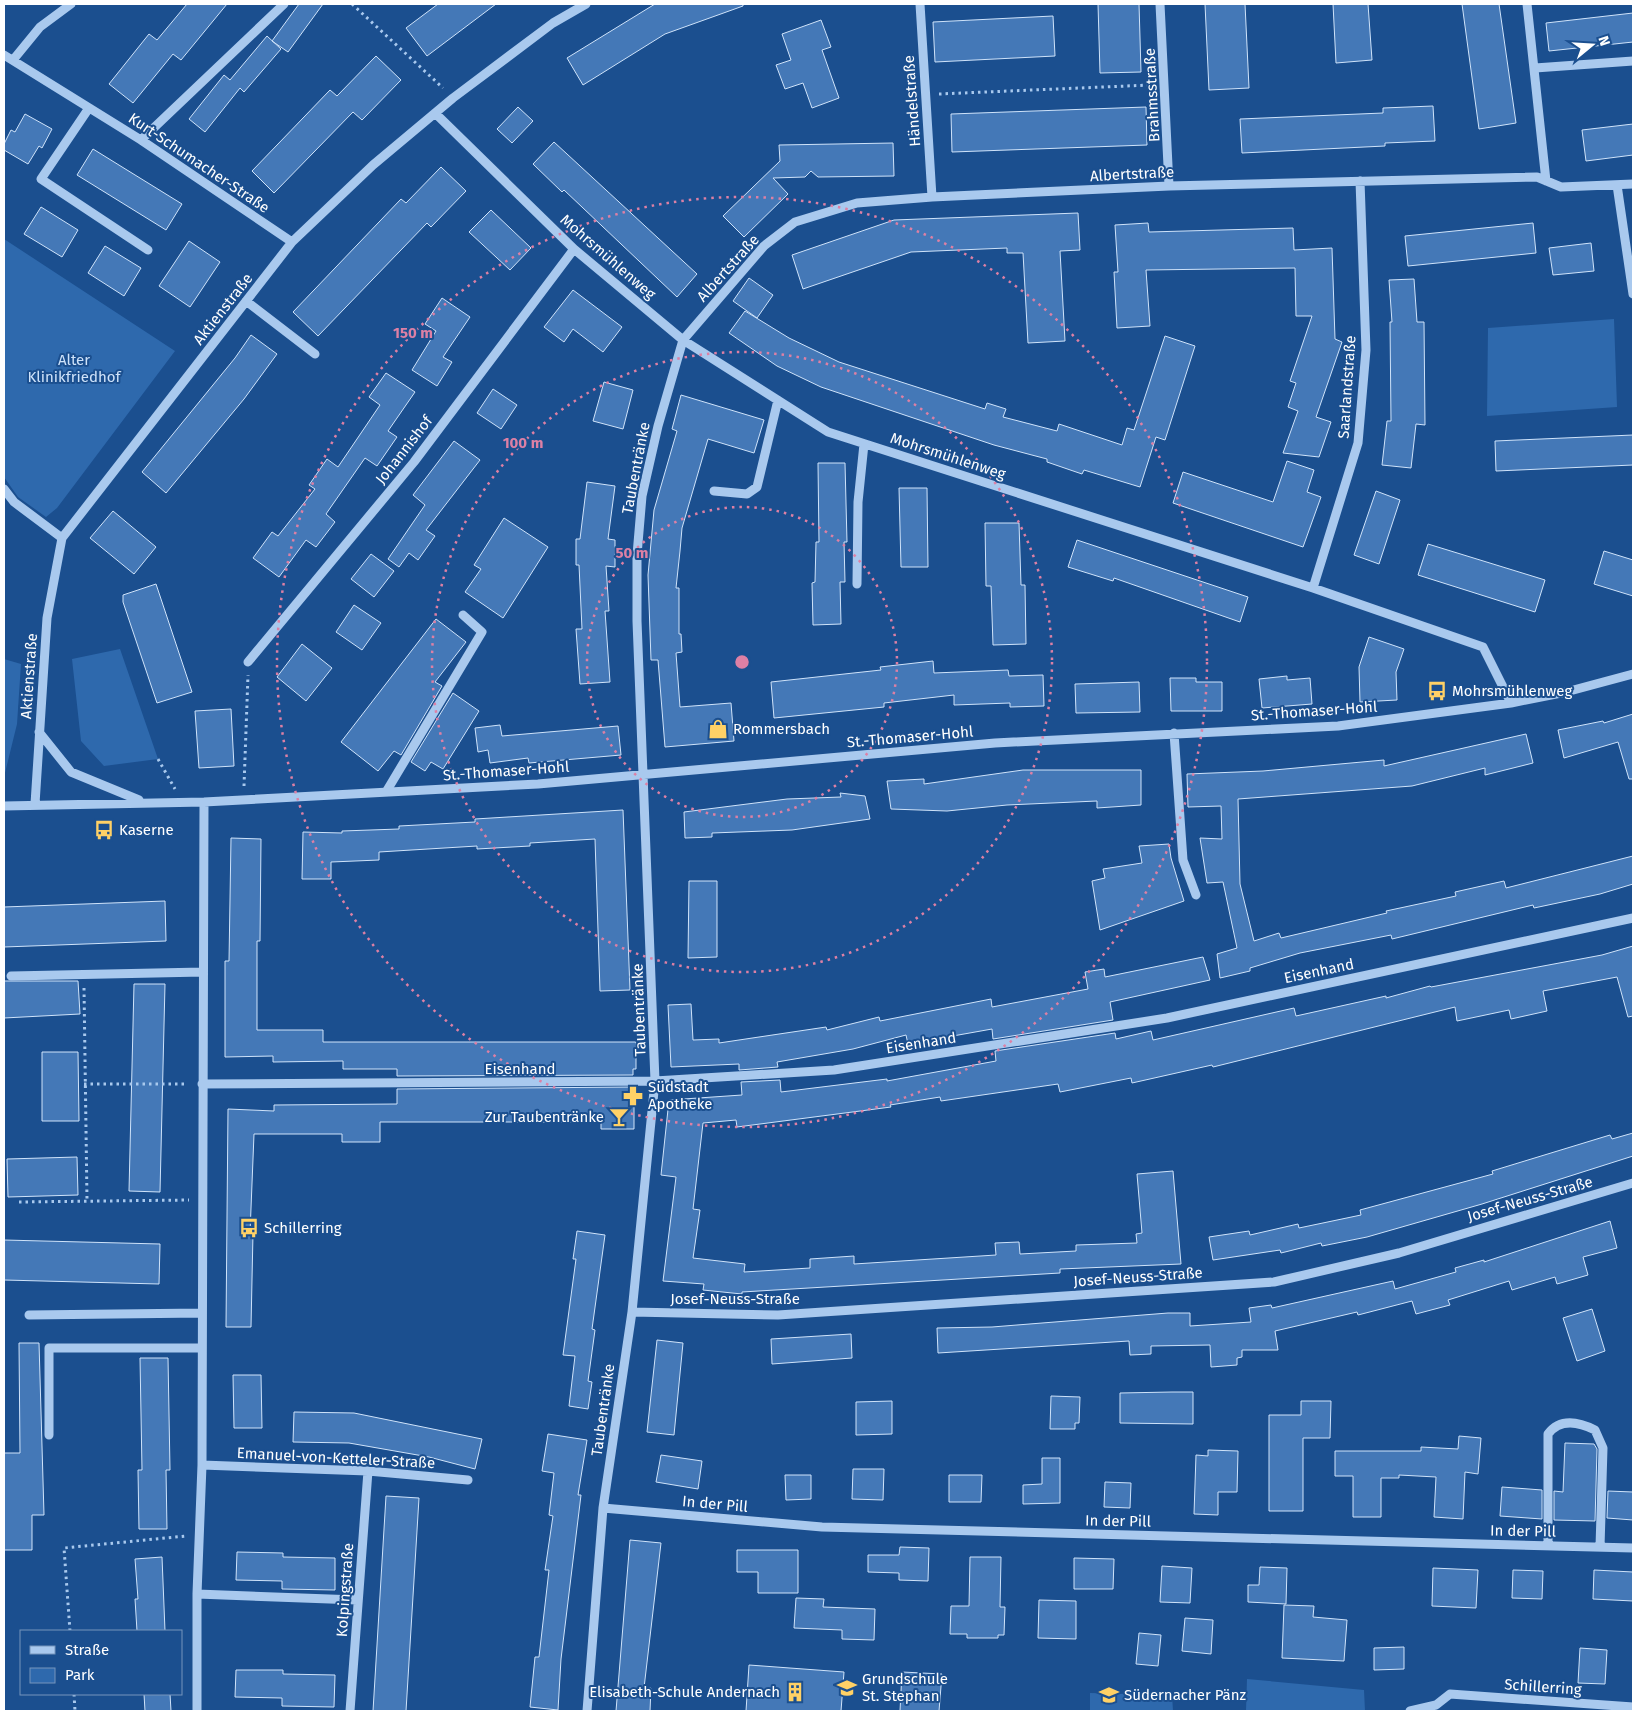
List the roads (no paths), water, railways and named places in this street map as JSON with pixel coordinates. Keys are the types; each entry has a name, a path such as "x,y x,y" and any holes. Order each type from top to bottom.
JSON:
{"street":[{"path":"14,60 40,27 71,4"},
{"path":"141,140 284,4"},
{"name":"Aktienstraße","path":"35,804 47,618 62,538 292,242 373,165 453,98 554,22 586,4"},
{"name":"Händelstraße","path":"920,4 932,197"},
{"name":"Brahmsstraße","path":"1160,4 1166,84 1169,186"},
{"path":"1527,4 1546,181"},
{"name":"Kurt-Schumacher-Straße","path":"4,55 141,140 292,242"},
{"path":"1535,68 1633,61"},
{"path":"89,108 41,179 148,250"},
{"name":"Mohrsmühlenweg","path":"435,113 574,249 683,340 828,432 1314,588 1483,647 1511,703"},
{"name":"Albertstraße","path":"683,340 764,246 795,222 857,203 932,197 1169,186 1360,181 1537,177 1562,187 1633,184"},
{"name":"Saarlandstraße","path":"1314,588 1358,443 1366,350 1360,181"},
{"path":"1617,185 1633,294"},
{"name":"Johannishof","path":"248,662 414,462 574,249"},
{"path":"246,301 315,354"},
{"name":"Taubentränke","path":"587,1711 603,1508 632,1312 655,1081 637,621 637,555 642,496 658,426 683,340"},
{"path":"714,491 747,494 758,487 778,400"},
{"path":"857,584 858,502 864,444"},
{"path":"4,489 14,502 62,538"},
{"path":"386,792 482,632 463,615"},
{"name":"St.-Thomaser-Hohl","path":"35,804 204,802 538,784 995,743 1338,726 1511,703 1566,692 1633,674"},
{"name":"Aktienstraße","path":"40,732 71,772 144,802"},
{"path":"1174,733 1183,860 1196,896"},
{"path":"198,1711 197,1594 202,1465 204,802"},
{"path":"4,806 35,804"},
{"name":"Eisenhand","path":"202,1084 655,1081 834,1070 1167,1018 1633,918"},
{"path":"11,976 84,972 202,972"},
{"name":"Josef-Neuss-Straße","path":"632,1312 778,1315 1274,1282 1399,1252 1633,1183"},
{"path":"30,1315 202,1313"},
{"path":"49,1435 49,1348 202,1348"},
{"path":"1548,1546 1548,1434 1554,1427 1562,1423 1581,1423 1596,1430 1603,1448 1600,1547"},
{"name":"Emanuel-von-Ketteler-Straße","path":"202,1465 368,1471 468,1480"},
{"name":"Kolpingstraße","path":"350,1711 368,1471"},
{"name":"In der Pill","path":"603,1508 822,1527 1633,1548"},
{"path":"197,1594 358,1600"},
{"name":"Schillerring","path":"1410,1711 1436,1705 1450,1694 1633,1707"}],"place":[{"name":"Mohrsmühlenweg","path":"1437,691"},
{"name":"Rommersbach","path":"718,729"},
{"name":"Kaserne","path":"104,830"},
{"name":"Südstadt Apotheke","path":"633,1096"},
{"name":"Zur Taubentränke","path":"619,1117"},
{"name":"Schillerring","path":"249,1228"},
{"name":"Grundschule St. Stephan","path":"847,1688"},
{"name":"Elisabeth-Schule Andernach","path":"795,1692"},
{"name":"Südernacher Pänz","path":"1109,1695"}],"park label":[{"name":"Alter Klinikfriedhof","path":"74,368"}]}
